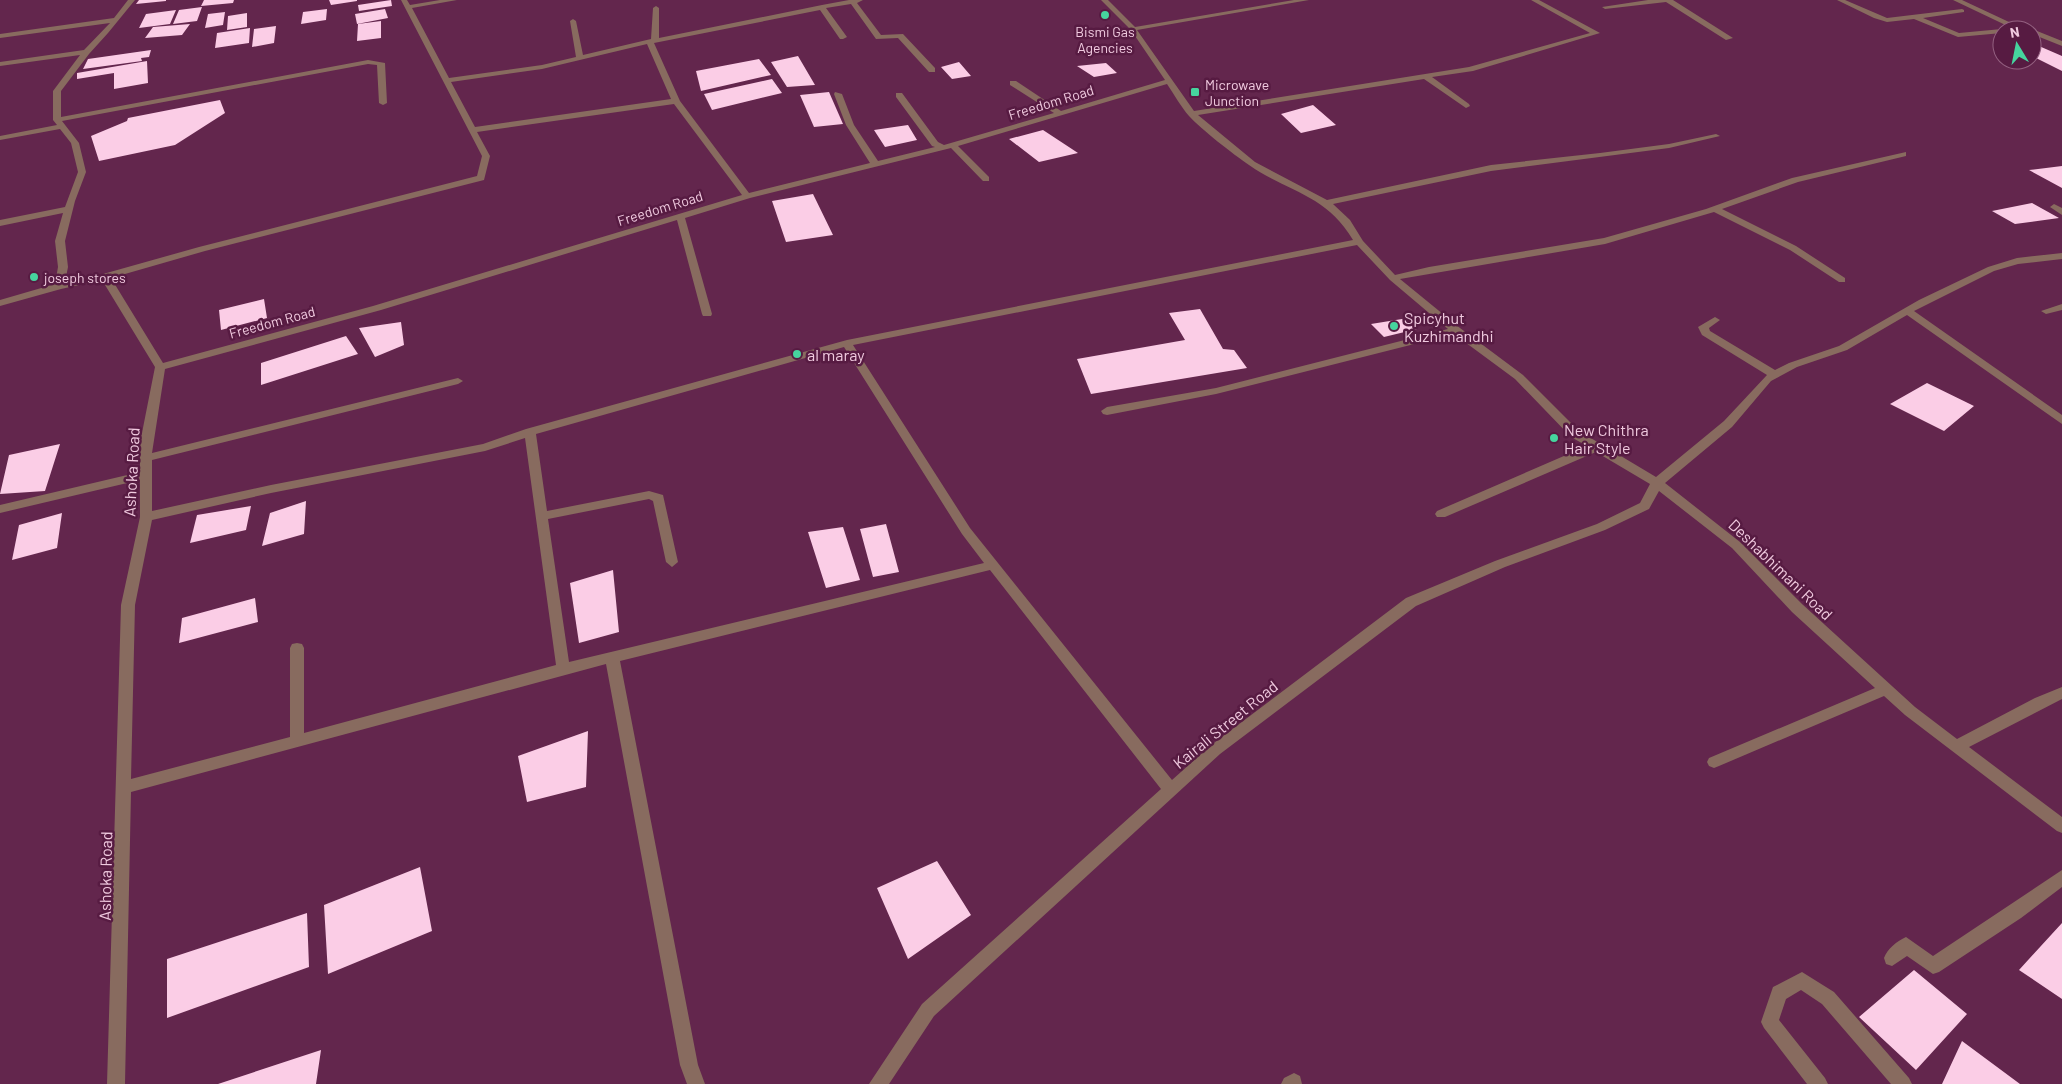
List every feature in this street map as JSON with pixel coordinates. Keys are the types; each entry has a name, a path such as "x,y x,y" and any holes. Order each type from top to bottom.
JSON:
{"street":[{"path":"60,286 63,267 60,241 82,172 74,143 60,123 57,91 86,52 132,0"},
{"path":"0,304 60,286 105,278 202,249 481,178 486,156 405,4 454,0"},
{"name":"Deshabhimani Road","path":"1104,0 1133,29 1192,114 1252,164 1326,203 1347,222 1359,242 1393,278 1456,330 1518,377 1575,434 1657,483 1736,545 1797,608 1886,689 2062,826"},
{"path":"1133,29 1306,0"},
{"path":"1192,114 1470,69 1596,33 1534,0"},
{"path":"1605,7 1667,0 1729,38"},
{"path":"1840,0 1876,17 1887,20 1962,11"},
{"path":"1956,0 2002,20"},
{"path":"447,80 542,66 653,41 856,1 880,37 900,36 932,70"},
{"path":"822,7 843,37"},
{"path":"656,8 653,41 676,101 746,196"},
{"path":"1916,17 1958,35 1992,32"},
{"path":"0,36 116,20"},
{"path":"573,20 580,57"},
{"path":"2042,35 2062,44"},
{"path":"0,64 86,52"},
{"path":"0,138 60,123 368,62 381,63 383,103"},
{"path":"1424,76 1466,106"},
{"name":"Freedom Road","path":"160,367 387,305 746,196 949,147 1169,81"},
{"path":"1013,83 1061,114"},
{"path":"838,94 850,125 876,165"},
{"path":"899,95 935,144 949,147 986,178"},
{"path":"472,130 676,101"},
{"path":"1326,203 1492,168 1600,156 1669,146 1716,136"},
{"path":"1393,278 1429,270 1605,241 1661,227 1795,180 1903,154"},
{"path":"0,223 69,209"},
{"path":"1714,209 1794,248 1842,280"},
{"path":"680,215 707,314"},
{"path":"146,517 272,489 485,448 530,432 847,343 1359,242"},
{"path":"1657,483 1728,424 1767,379 1793,365 1843,348 1907,311 1991,269 2017,261 2062,256"},
{"path":"105,278 135,323 160,367"},
{"path":"2046,311 2062,307"},
{"path":"1907,311 2062,420"},
{"path":"1715,320 1703,327 1706,333 1775,375"},
{"path":"1107,411 1216,391 1456,330"},
{"path":"847,343 966,531 1171,790"},
{"name":"Ashoka Road","path":"116,1084 128,605 146,517 146,443 160,367"},
{"path":"146,458 458,381"},
{"path":"530,432 563,669"},
{"path":"1441,514 1596,447"},
{"path":"0,509 146,474"},
{"name":"Kairali Street Road","path":"878,1084 928,1010 1215,750 1411,602 1500,564 1601,527 1645,506 1657,483"},
{"path":"542,516 649,495 659,498 672,562"},
{"path":"123,788 563,669 993,565"},
{"path":"296,648 297,740"},
{"path":"612,658 689,1065 696,1084"},
{"path":"1714,762 1886,689"},
{"path":"1957,746 2040,702 2062,693"},
{"path":"1892,958 1906,945 1932,966 2015,912 2062,877"},
{"path":"1820,1084 1770,1022 1779,993 1802,980 1828,998 1903,1084"}],"building":[{"path":"139,0 166,0 166,1 136,4"},
{"path":"204,0 234,0 233,3 201,6"},
{"path":"329,0 357,0 357,1 331,5"},
{"path":"391,0 392,6 359,11 358,5"},
{"path":"202,7 197,21 173,24 179,10"},
{"path":"327,9 326,20 301,24 303,12"},
{"path":"385,9 388,18 357,24 355,14"},
{"path":"176,10 170,24 139,28 146,14"},
{"path":"225,12 223,25 205,28 208,14"},
{"path":"247,13 247,27 227,30 228,16"},
{"path":"381,21 381,38 357,41 358,24"},
{"path":"190,24 182,35 145,38 153,27"},
{"path":"276,26 274,43 252,47 254,29"},
{"path":"250,28 249,43 215,48 217,33"},
{"path":"2042,47 2062,56 2062,71 2042,61"},
{"path":"151,50 149,57 141,58 142,61 83,69 88,59"},
{"path":"798,56 815,85 787,87 771,62"},
{"path":"759,59 771,75 701,91 696,71"},
{"path":"147,61 148,83 114,89 114,73 77,79 77,73"},
{"path":"959,62 971,76 952,79 941,67"},
{"path":"1106,63 1117,73 1094,77 1077,66"},
{"path":"772,79 782,93 712,110 704,94"},
{"path":"829,92 843,124 814,127 800,95"},
{"path":"220,100 225,113 175,145 99,161 91,136 127,121 128,118"},
{"path":"1313,105 1336,125 1301,133 1281,114"},
{"path":"908,125 917,140 885,147 874,130"},
{"path":"1043,130 1078,153 1039,162 1009,139"},
{"path":"2062,166 2062,188 2029,170"},
{"path":"813,194 833,235 786,242 772,201"},
{"path":"2032,203 2059,218 2015,224 1992,211"},
{"path":"264,299 267,318 221,330 219,310"},
{"path":"1200,309 1223,349 1234,350 1247,368 1091,394 1077,359 1185,340 1169,313"},
{"name":"Spicyhut Kuzhimandhi","path":"1402,319 1417,329 1384,337 1371,324"},
{"path":"401,322 404,345 375,357 359,328"},
{"path":"346,336 358,354 261,385 261,363"},
{"path":"1927,383 1974,406 1944,431 1890,404"},
{"path":"60,444 45,491 0,494 9,455"},
{"path":"306,501 304,534 262,546 270,513"},
{"path":"251,506 246,530 190,543 197,515"},
{"path":"62,513 57,548 12,560 19,525"},
{"path":"886,524 899,572 873,577 860,529"},
{"path":"843,527 860,580 826,588 808,532"},
{"path":"613,570 619,632 579,643 570,583"},
{"path":"255,598 258,622 179,643 182,618"},
{"path":"588,731 586,787 527,802 518,756"},
{"path":"937,861 971,915 908,959 877,888"},
{"path":"420,867 432,931 328,974 324,905"},
{"path":"307,913 309,967 167,1018 167,959"},
{"path":"2062,923 2062,999 2019,970"},
{"path":"1914,970 1967,1014 1916,1070 1859,1017"},
{"path":"1962,1041 2020,1084 1942,1084"},
{"path":"321,1050 316,1084 218,1084"}],"place":[{"name":"Bismi Gas Agencies","path":"1105,15"},
{"name":"Microwave Junction","path":"1195,92"},
{"name":"joseph stores","path":"34,277"},
{"name":"Spicyhut Kuzhimandhi","path":"1394,326"},
{"name":"al maray","path":"797,354"},
{"name":"New Chithra Hair Style","path":"1554,438"}]}
